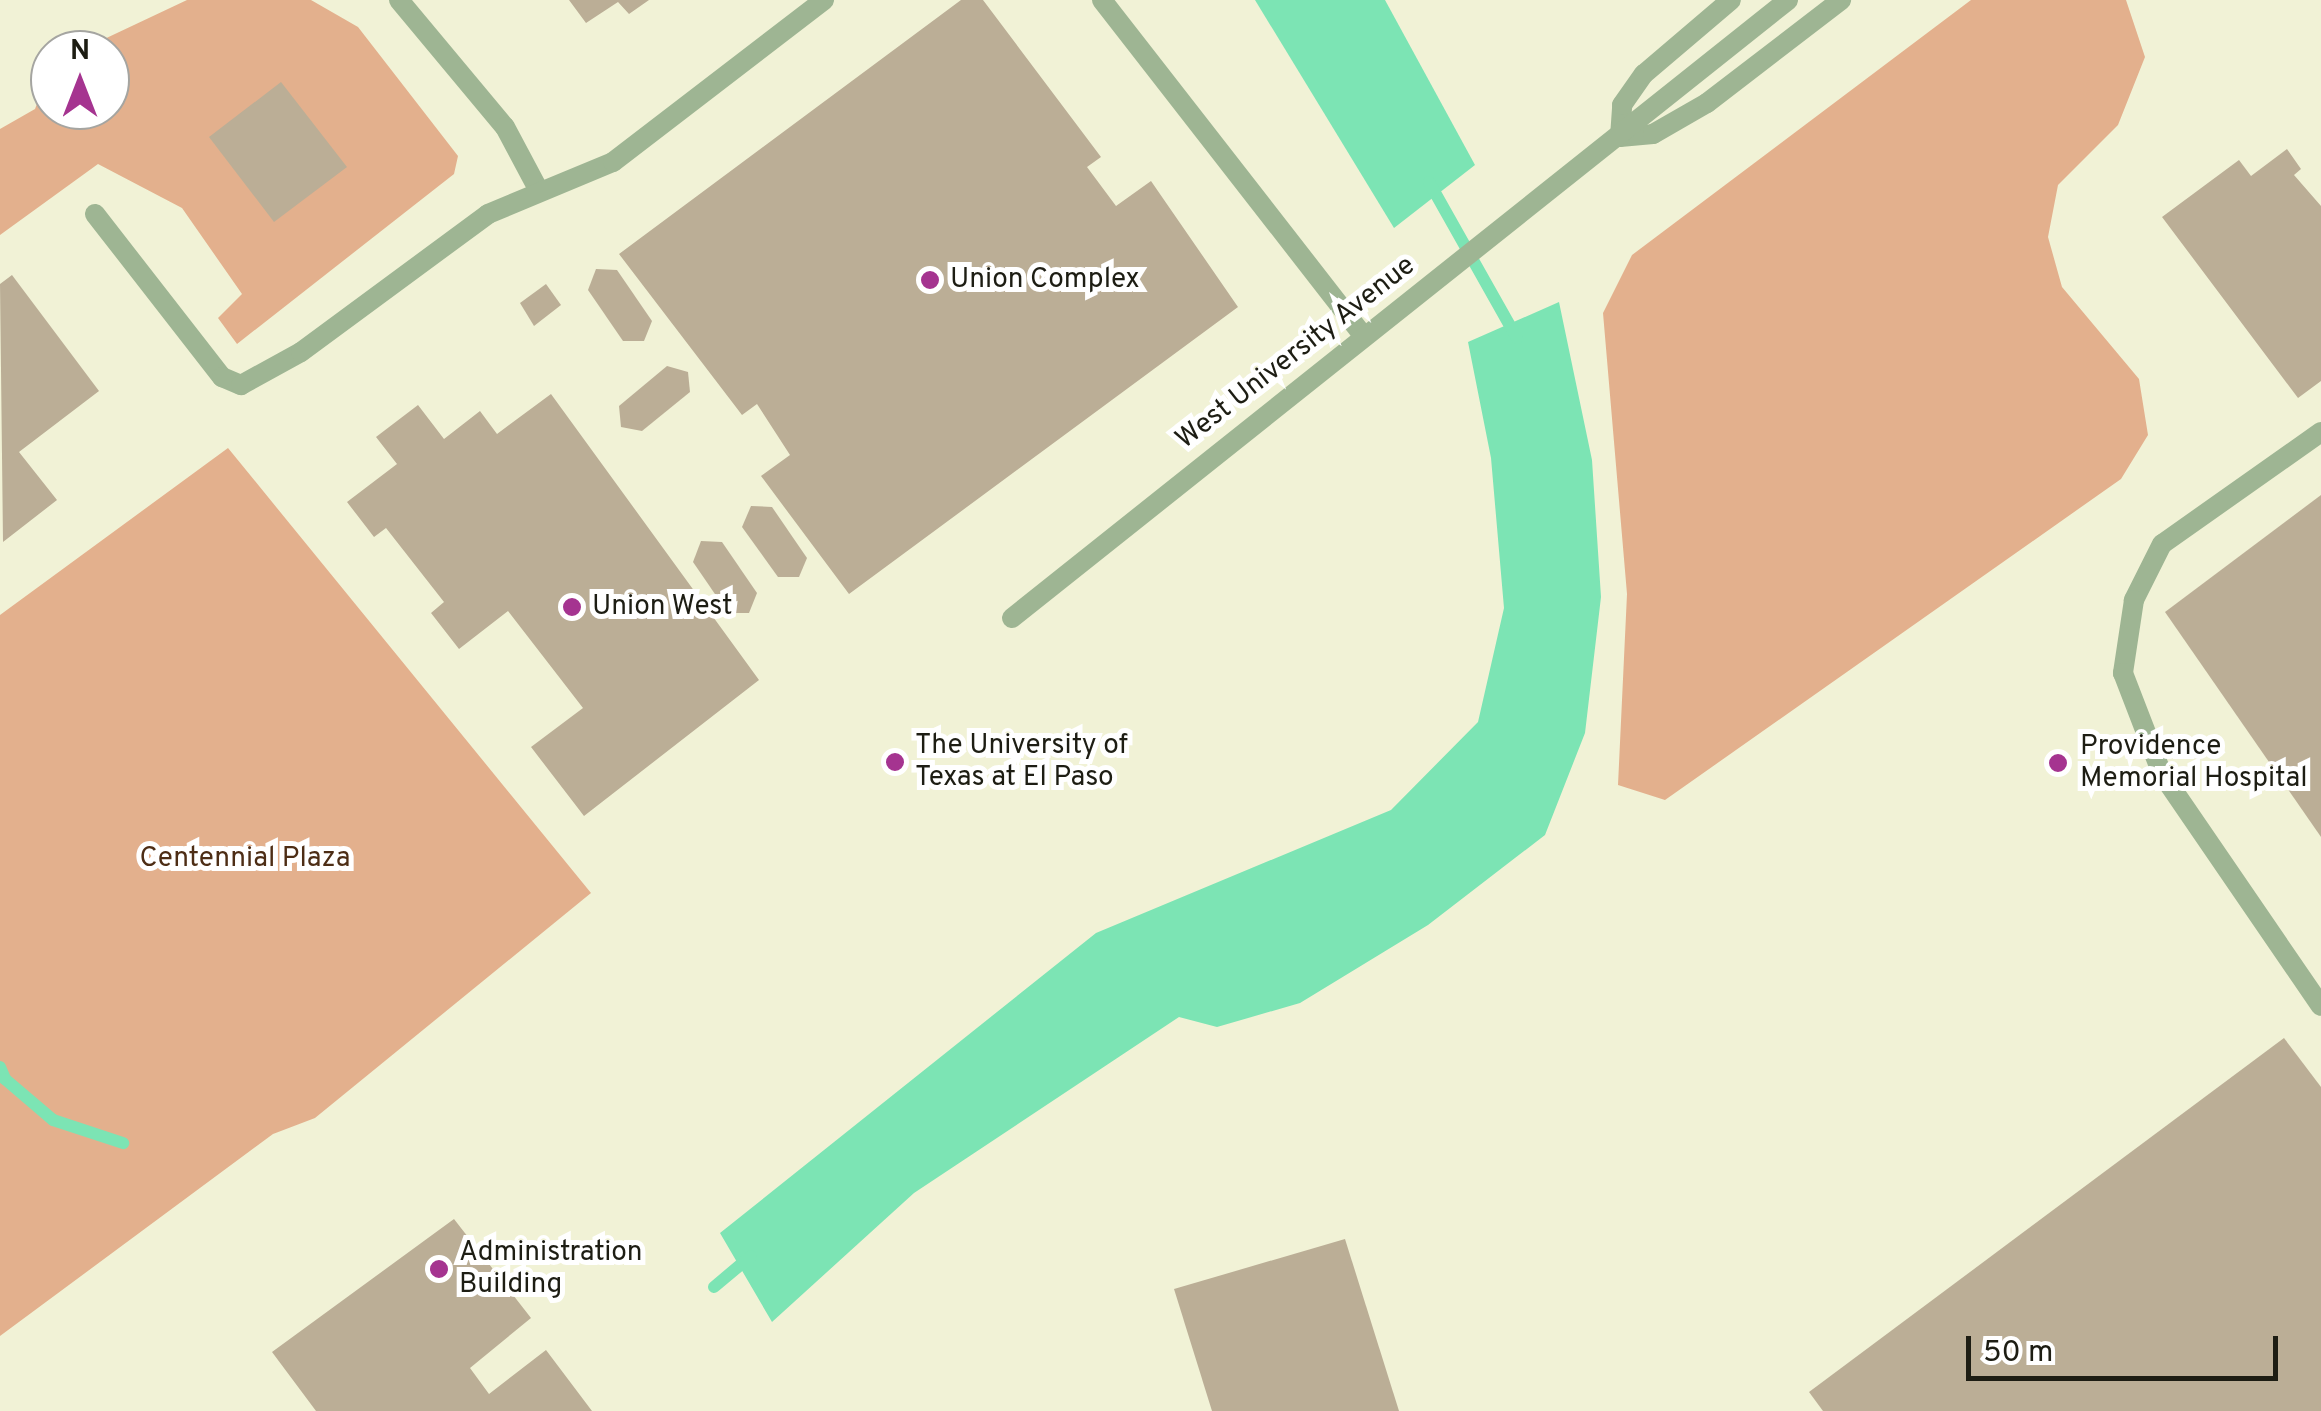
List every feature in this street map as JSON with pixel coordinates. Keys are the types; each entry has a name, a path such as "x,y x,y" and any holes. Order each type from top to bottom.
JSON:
{"lane":[{"path":"399,0 504,126 538,189"},
{"path":"95,214 222,377 241,385 301,352 488,214 538,189 614,162 824,0"},
{"path":"1102,0 1362,334"},
{"path":"1620,137 1622,105 1644,74 1731,0"},
{"name":"West University Avenue","path":"1012,618 1362,334 1554,190 1788,0"},
{"name":"West University Avenue","path":"1620,137 1654,134 1707,103 1841,0"},
{"path":"2321,432 2162,544 2134,600 2123,673 2162,774 2321,1006"}],"green space":[{"path":"187,0 311,0 358,27 458,156 454,174 237,344 218,318 242,294 182,208 98,164 0,235 0,129 30,112 30,130 130,130 130,30 123,30"},
{"path":"1971,0 2126,0 2145,57 2118,125 2058,185 2048,237 2062,287 2139,379 2148,435 2121,479 1665,800 1618,785 1627,594 1603,313 1632,255"},
{"name":"Centennial Plaza","path":"228,448 591,893 315,1118 273,1134 0,1336 0,615"}],"shaded area":[{"path":"1255,0 1385,0 1475,165 1394,228"},
{"path":"1559,302 1592,460 1601,597 1585,733 1545,835 1428,925 1300,1003 1217,1027 1179,1017 914,1193 772,1322 720,1233 1096,933 1391,810 1478,722 1504,608 1491,458 1468,342"}],"building":[{"path":"569,0 649,0 629,14 618,2 586,23"},
{"name":"Union Complex","path":"961,0 983,0 1101,157 1087,167 1116,206 1151,181 1238,307 849,594 761,476 790,455 757,404 742,415 619,254"},
{"path":"281,82 347,167 274,222 209,137"},
{"path":"2287,149 2301,169 2294,175 2321,206 2321,381 2298,398 2162,217 2239,160 2251,176"},
{"path":"596,269 617,270 652,321 644,341 623,341 588,290"},
{"path":"12,275 99,391 19,452 57,500 3,542 0,284"},
{"path":"546,284 561,305 534,326 520,303"},
{"path":"667,366 688,372 690,392 642,431 621,427 619,406"},
{"name":"Union West","path":"551,394 759,680 584,816 531,747 583,708 508,611 459,649 431,613 444,602 386,528 374,537 347,502 397,464 376,437 418,405 444,439 480,411 497,434"},
{"name":"Providence Memorial Hospital","path":"2321,495 2321,837 2165,612"},
{"path":"751,506 772,507 807,558 799,577 778,577 742,527"},
{"path":"701,541 722,542 757,593 749,613 728,613 693,562"},
{"path":"2284,1038 2321,1087 2321,1411 1823,1411 1809,1392"},
{"name":"Administration Building","path":"454,1219 531,1318 470,1368 489,1394 546,1350 592,1411 316,1411 272,1352"},
{"path":"1345,1239 1399,1411 1212,1411 1174,1289"}],"waterway":[{"path":"1429,182 1517,338"},
{"path":"0,1067 5,1079 53,1120 123,1143"},
{"path":"714,1287 751,1256"}],"place":[{"name":"Union Complex","path":"930,280"},
{"name":"Union West","path":"572,607"},
{"name":"The University of Texas at El Paso","path":"895,762"},
{"name":"Providence Memorial Hospital","path":"2058,763"},
{"name":"Administration Building","path":"439,1269"}]}
